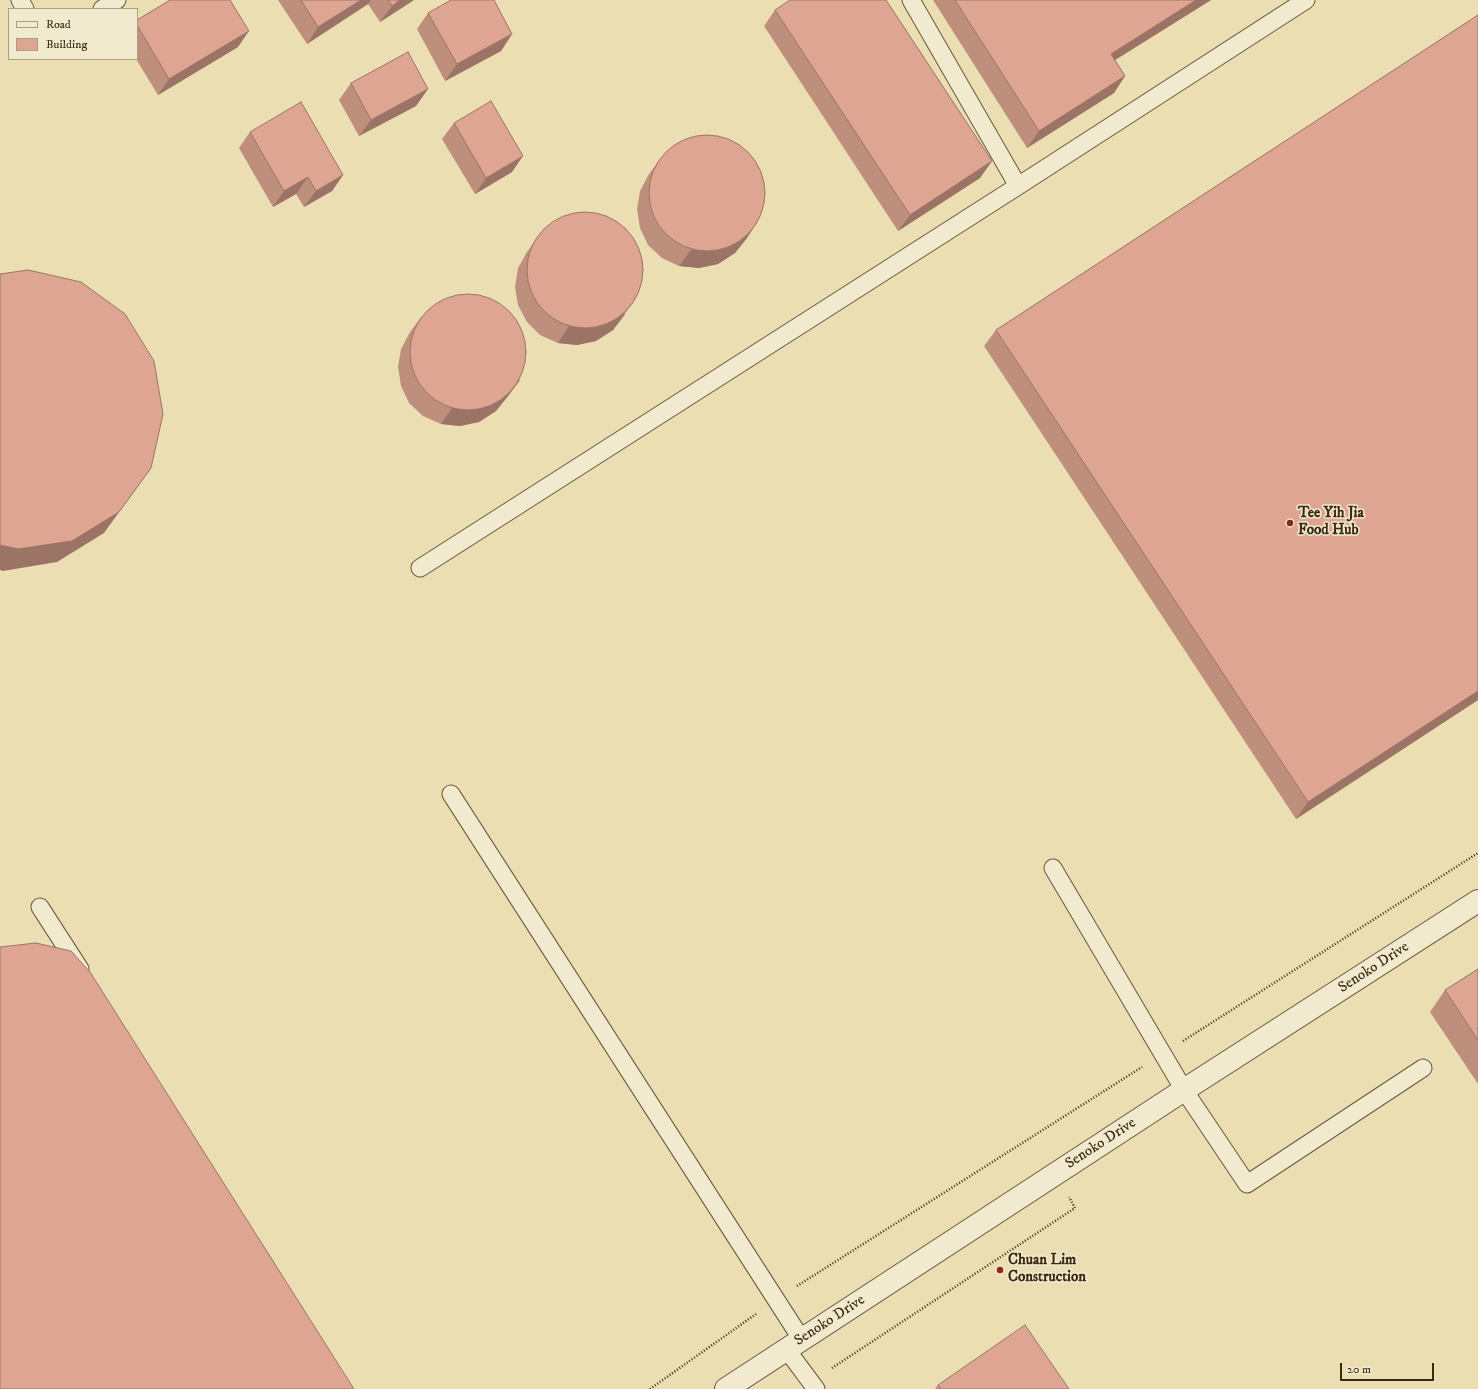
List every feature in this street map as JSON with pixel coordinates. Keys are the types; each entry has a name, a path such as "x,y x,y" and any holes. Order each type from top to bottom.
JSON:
{"street":[{"name":"Senoko Drive","path":"726,1389 1184,1090 1478,901"}],"lane":[{"path":"104,8 117,0"},
{"path":"911,0 1018,186"},
{"path":"420,568 1306,0"},
{"path":"451,794 776,1300 814,1386"},
{"path":"1053,868 1164,1053 1184,1090 1247,1184 1423,1068"},
{"path":"40,907 88,981"}],"path":[{"path":"650,1389 776,1300 1478,853"},
{"path":"814,1386 1075,1208 1057,1173"}],"building":[{"path":"170,0 230,0 249,31 169,79 138,27 138,19"},
{"path":"301,0 361,0 318,27"},
{"path":"388,0 400,0 392,6"},
{"path":"451,0 494,0 512,34 457,64 428,13"},
{"path":"790,0 886,0 992,161 910,215 775,10"},
{"path":"955,0 1196,0 1111,54 1125,76 1039,131"},
{"name":"Tee Yih Jia Food Hub","path":"1478,15 1478,691 1308,802 996,330"},
{"path":"408,52 428,89 371,120 351,83"},
{"path":"491,101 523,156 486,178 454,123"},
{"path":"301,102 343,175 316,191 308,177 284,191 250,132"},
{"path":"707,135 718,136 729,140 748,152 760,171 764,182 764,204 760,215 748,234 729,246 718,250 707,251 696,250 685,246 666,234 654,215 650,204 649,193 650,182 654,171 666,152 685,140 696,136"},
{"path":"585,212 596,213 607,217 626,229 638,248 642,259 642,281 638,292 626,311 607,323 596,327 585,328 574,327 563,323 544,311 532,292 528,281 527,270 528,259 532,248 544,229 563,217 574,213"},
{"path":"28,270 81,282 125,314 154,361 163,414 151,468 119,512 72,541 18,549 0,545 0,274"},
{"path":"468,294 490,298 509,311 522,330 526,352 522,374 509,393 490,406 468,410 446,406 427,393 414,374 410,352 414,330 427,311 446,298"},
{"path":"36,943 71,951 90,972 354,1389 0,1389 0,947"},
{"path":"1478,969 1478,1040 1445,990"},
{"path":"1025,1325 1069,1389 941,1389 938,1385"}],"place":[{"name":"Tee Yih Jia Food Hub","path":"1290,523"},
{"name":"Chuan Lim Construction","path":"1000,1270"}]}
